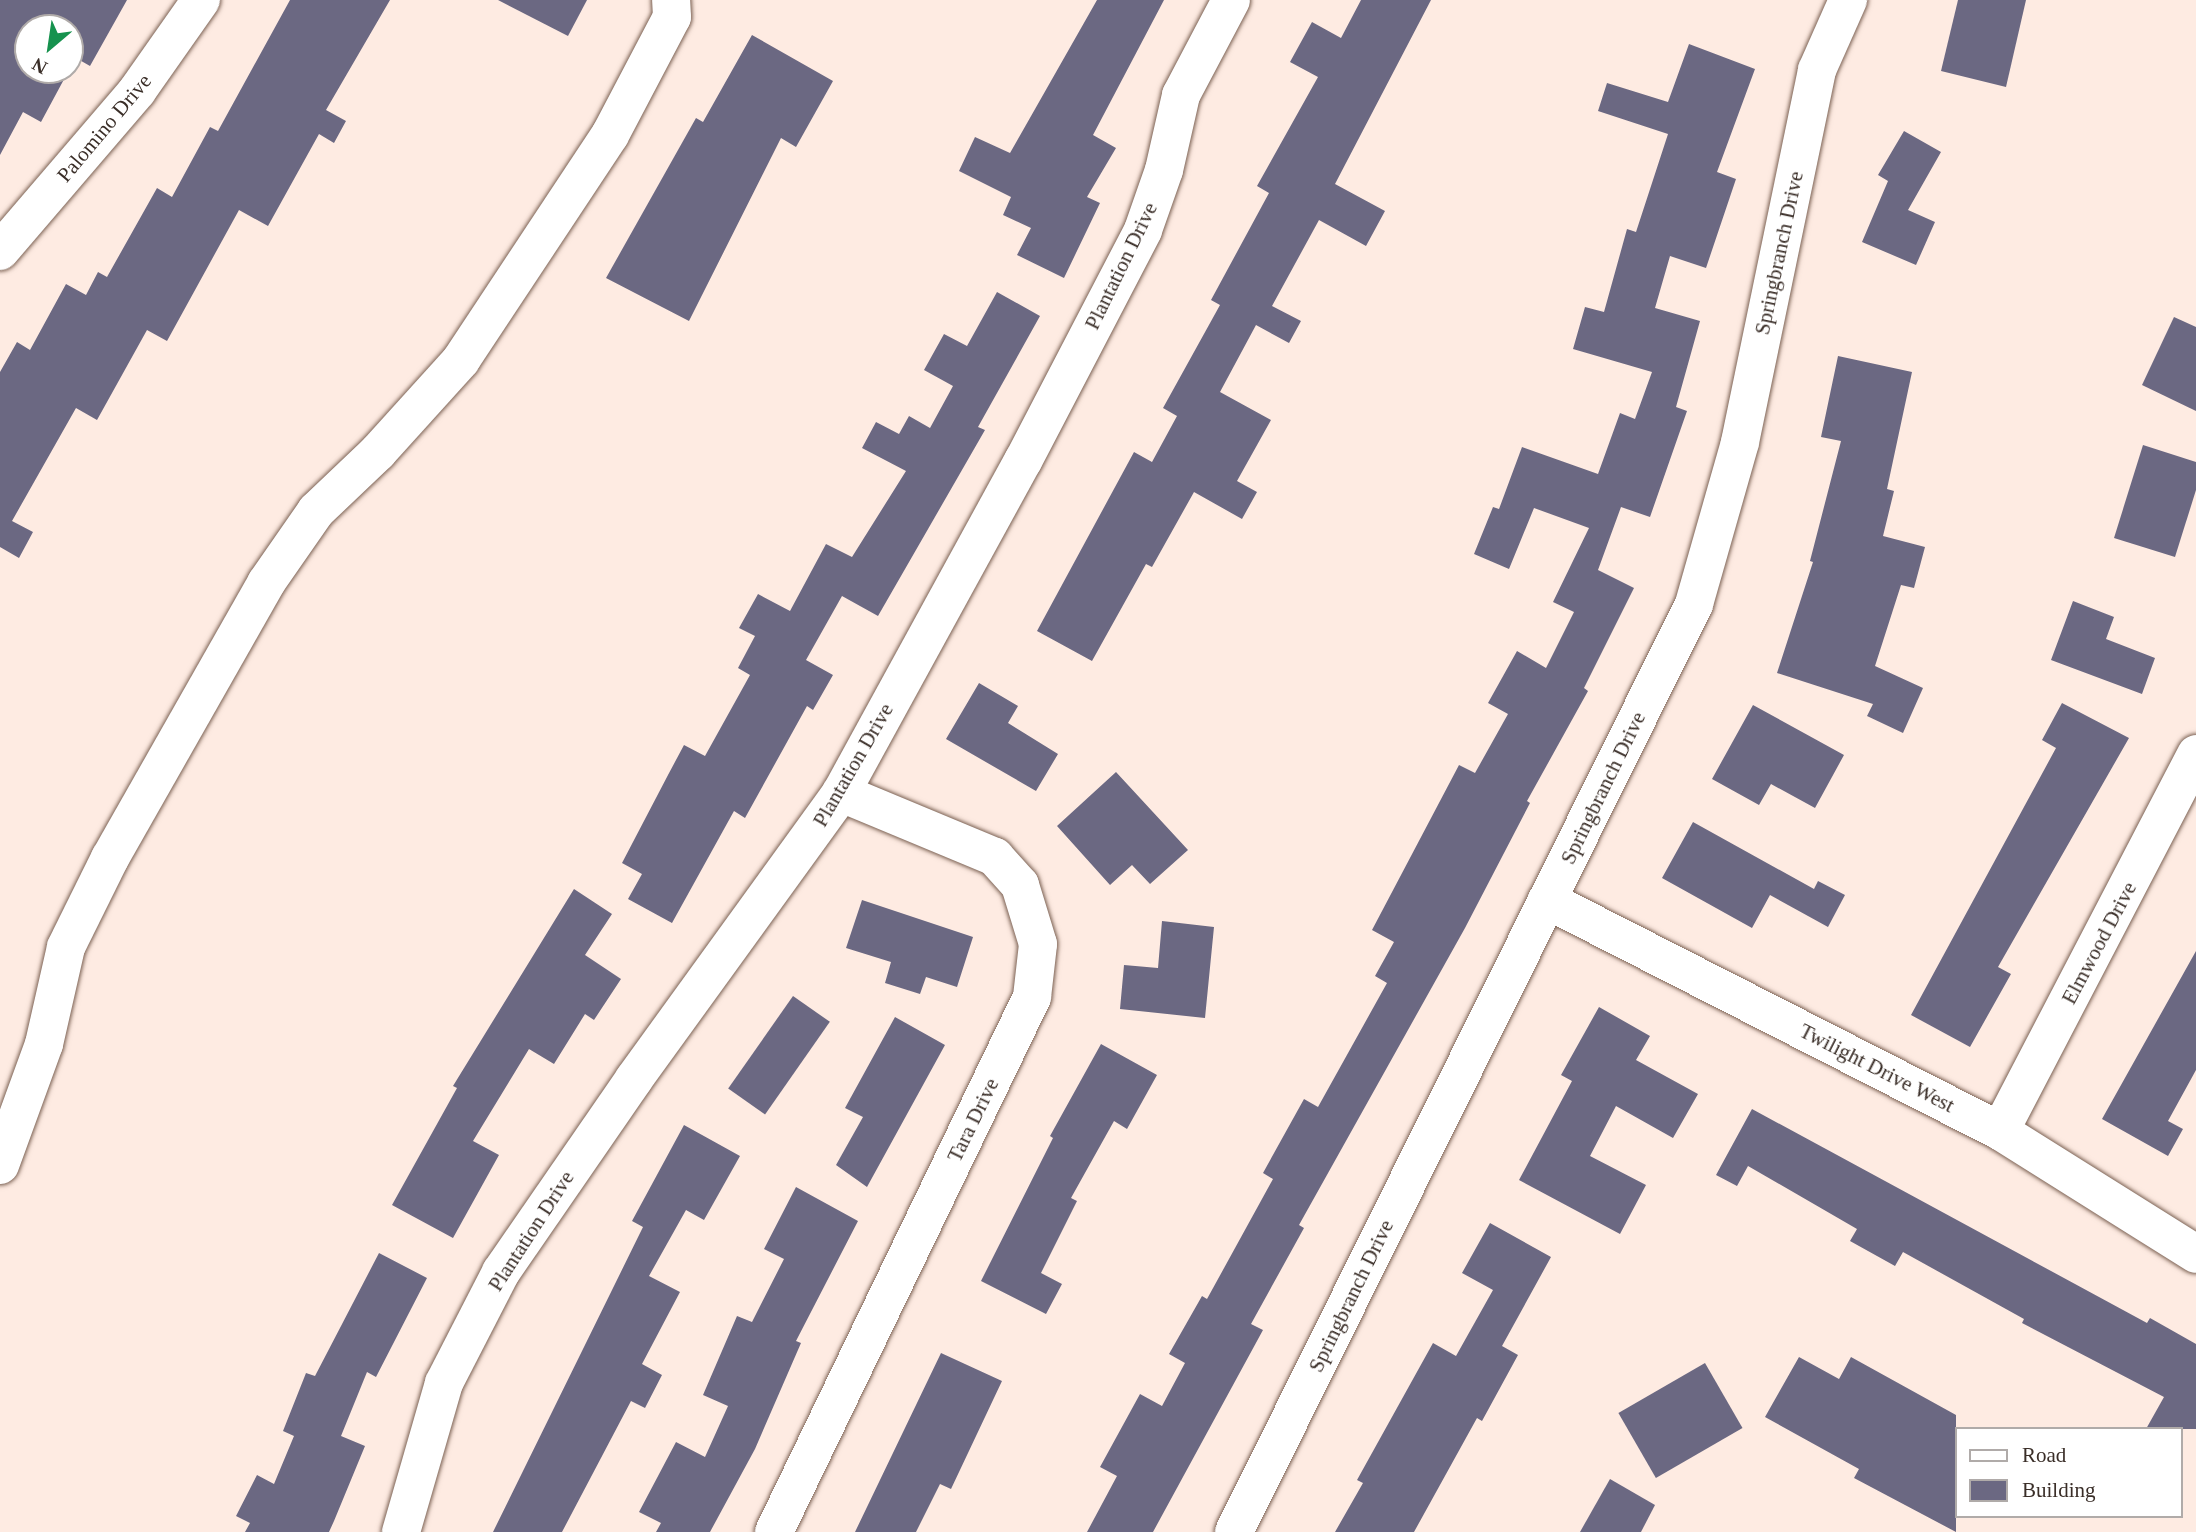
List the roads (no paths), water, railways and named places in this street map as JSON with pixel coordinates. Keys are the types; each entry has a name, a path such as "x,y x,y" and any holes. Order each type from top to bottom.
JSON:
{"street":[{"name":"Palomino Drive","path":"0,251 137,91 201,0"},
{"path":"0,1166 44,1044 66,947 110,858 267,583 316,511 379,452 461,360 610,135 672,17 671,0"},
{"name":"Plantation Drive","path":"401,1532 444,1383 501,1272 634,1079 841,793 1143,230 1164,170 1181,95 1231,0"},
{"name":"Springbranch Drive","path":"1234,1532 1694,604 1740,442 1817,70 1848,0"},
{"name":"Elmwood Drive","path":"2000,1131 2194,763"},
{"name":"Tara Drive","path":"774,1532 1032,997 1038,944 1020,885 995,857 841,793"},
{"name":"Twilight Drive West","path":"1547,901 2000,1131 2196,1255"}]}
